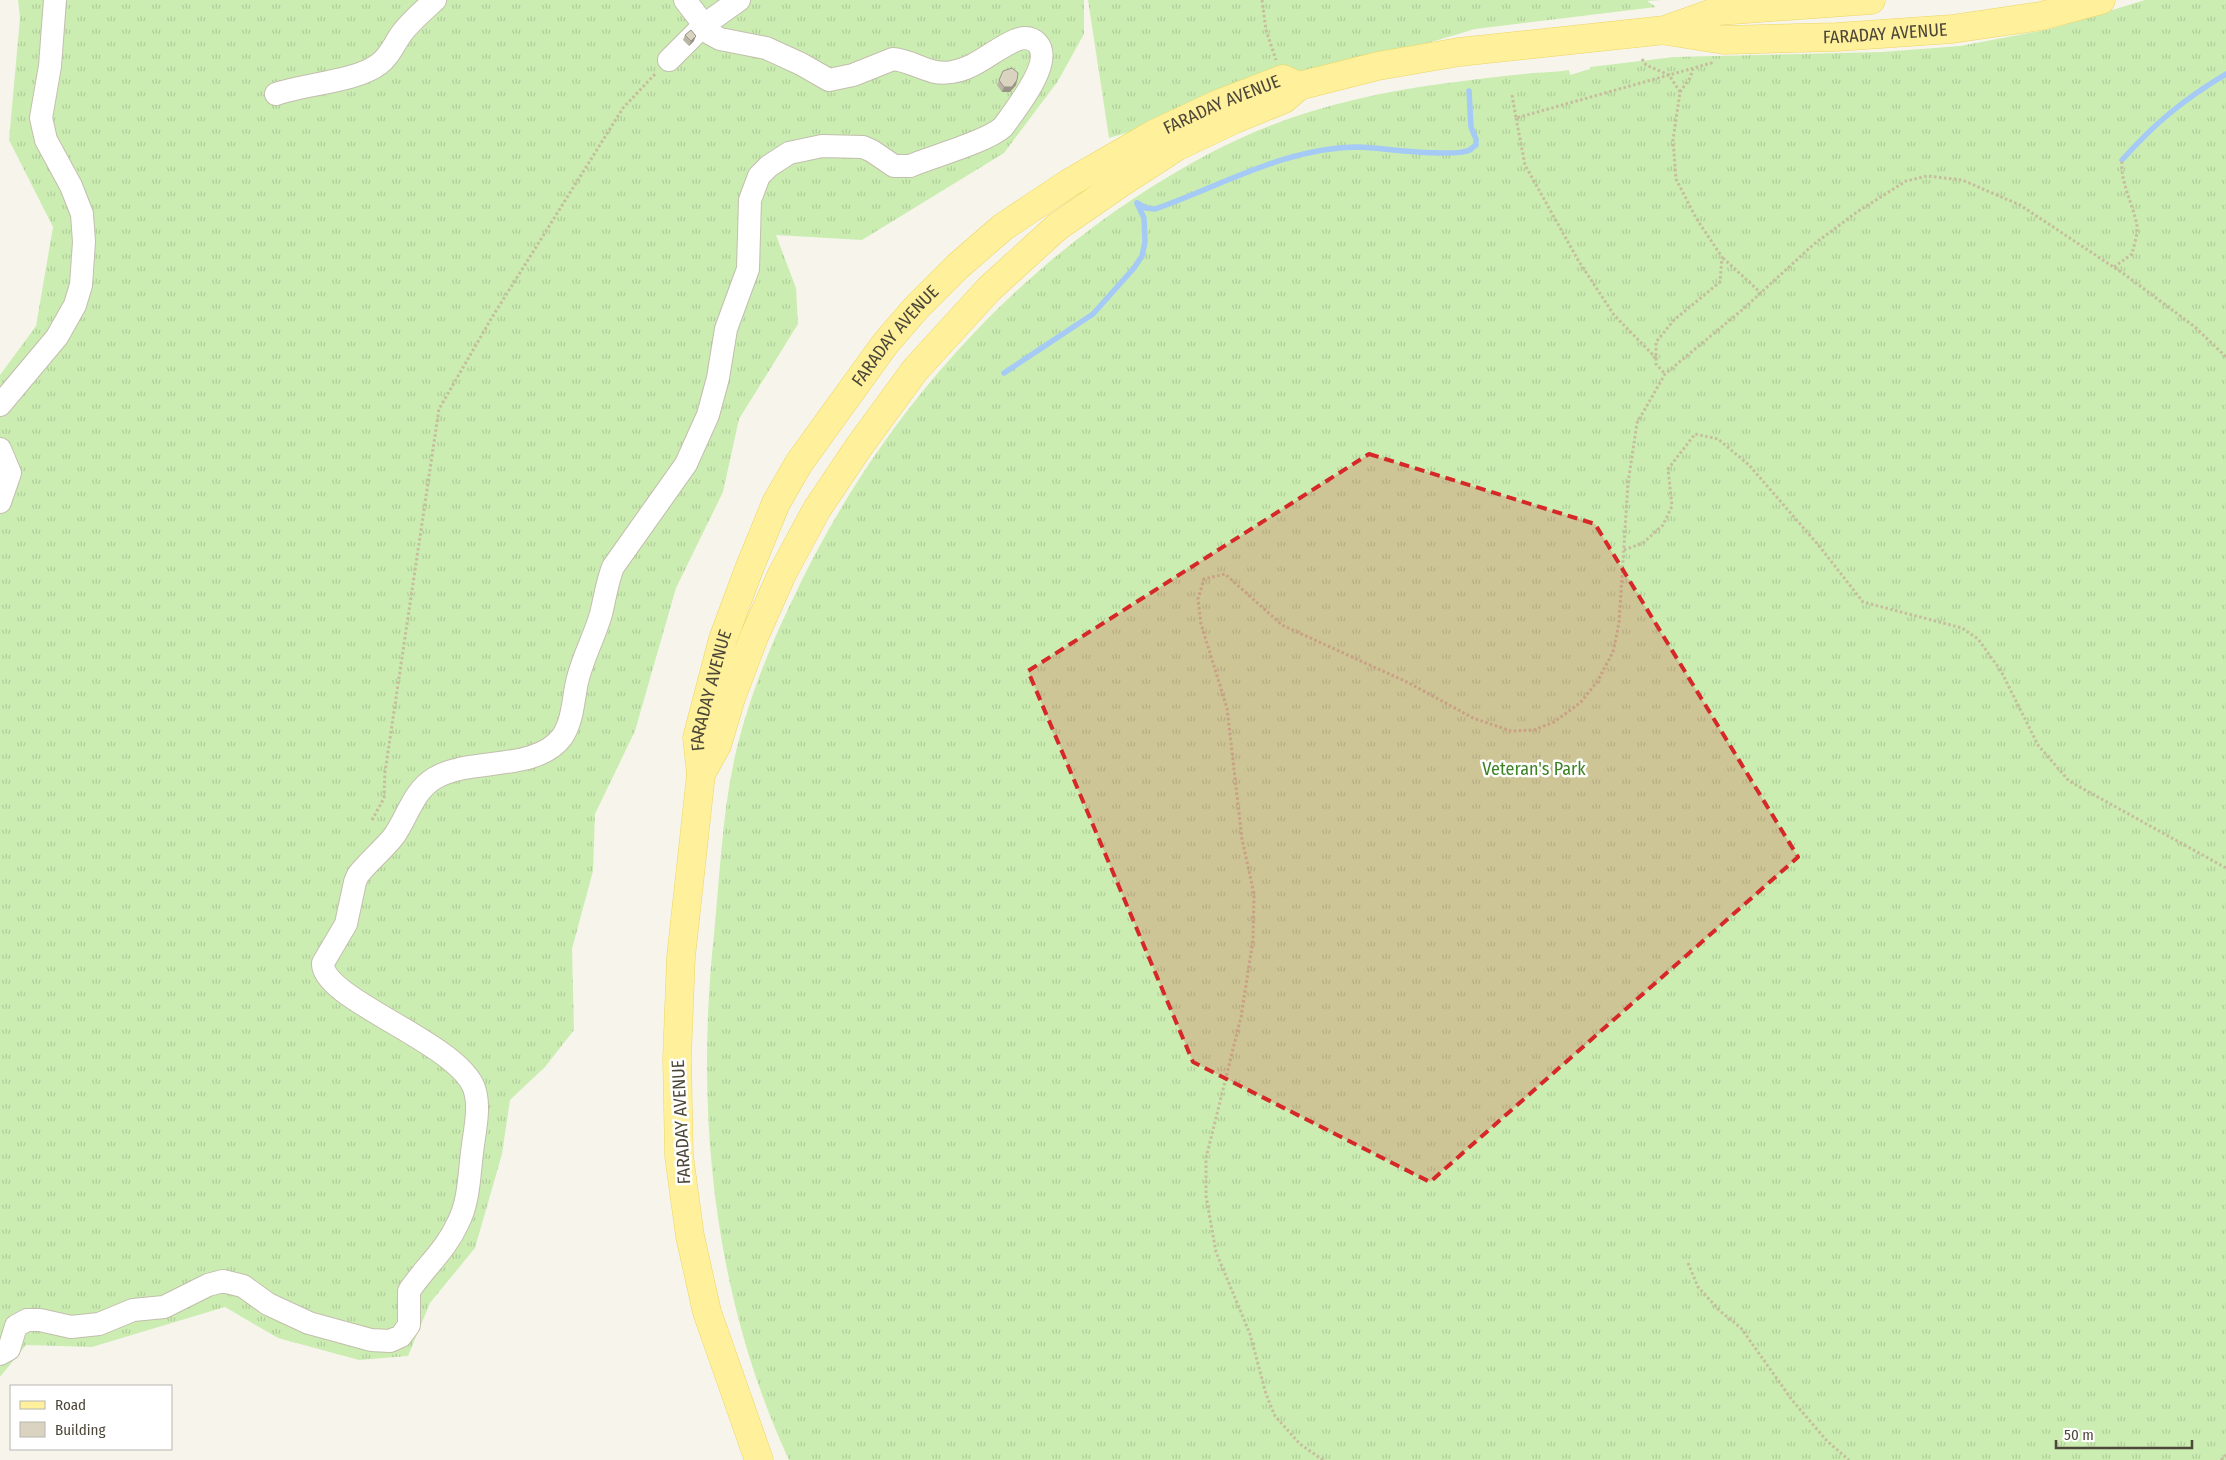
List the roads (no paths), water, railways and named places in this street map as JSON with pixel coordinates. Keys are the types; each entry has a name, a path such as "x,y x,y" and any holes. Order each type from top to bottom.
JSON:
{"main road":[{"name":"FARADAY AVENUE","path":"759,1460 707,1312 690,1236 679,1156 677,1058 681,957 701,774 697,738 723,639 776,503 800,463 885,344 923,301 958,266 1003,227 1069,183 1152,135 1218,104 1291,83 1459,52 1665,30 1718,10 1871,0"},
{"name":"FARADAY AVENUE","path":"1665,30 1724,40 1866,36 1952,30 2041,16 2101,0"},
{"name":"FARADAY AVENUE","path":"701,774 717,745 731,698 754,637 782,574 817,509 858,448 915,370 989,289 1057,228 1176,147 1235,119 1284,99 1291,83"}],"lane":[{"path":"0,405 52,344 70,315 81,285 84,242 82,214 71,186 46,140 41,118 50,66 55,0"},
{"path":"276,94 371,70 387,57 405,29 435,0"},
{"path":"0,1354 9,1349 16,1326 27,1320 40,1320 72,1327 98,1324 133,1310 164,1307 208,1285 223,1281 236,1283 268,1304 308,1323 332,1330 383,1342 396,1339 406,1331 410,1320 409,1291 445,1247 463,1212 469,1178 476,1096 470,1080 460,1067 412,1034 364,1005 325,974 322,963 346,924 358,875 395,834 413,800 431,780 451,771 506,762 539,753 552,746 565,732 570,719 580,672 601,614 607,582 613,567 691,457 708,416 718,378 726,329 748,269 750,200 759,176 769,166 789,153 813,147 863,147 872,151 891,165 901,168 987,136 1003,126 1028,90 1036,76 1042,53 1035,41 1023,38 1011,42 980,62 959,71 931,72 893,59 853,75 829,80 801,64 766,48 720,39 711,34 685,0"},
{"path":"668,60 704,26 739,0"},
{"path":"0,449 10,473 0,502"}],"waterway":[{"path":"2122,160 2146,134 2171,113 2226,74"},
{"path":"1137,203 1146,208 1155,209 1254,169 1306,153 1359,147 1448,153 1470,150 1476,145 1476,139 1471,127 1469,91"},
{"path":"1004,373 1093,314 1134,268 1142,256 1145,242 1144,218 1137,203"}],"park label":[{"name":"Veteran's Park","path":"1534,769"}]}
